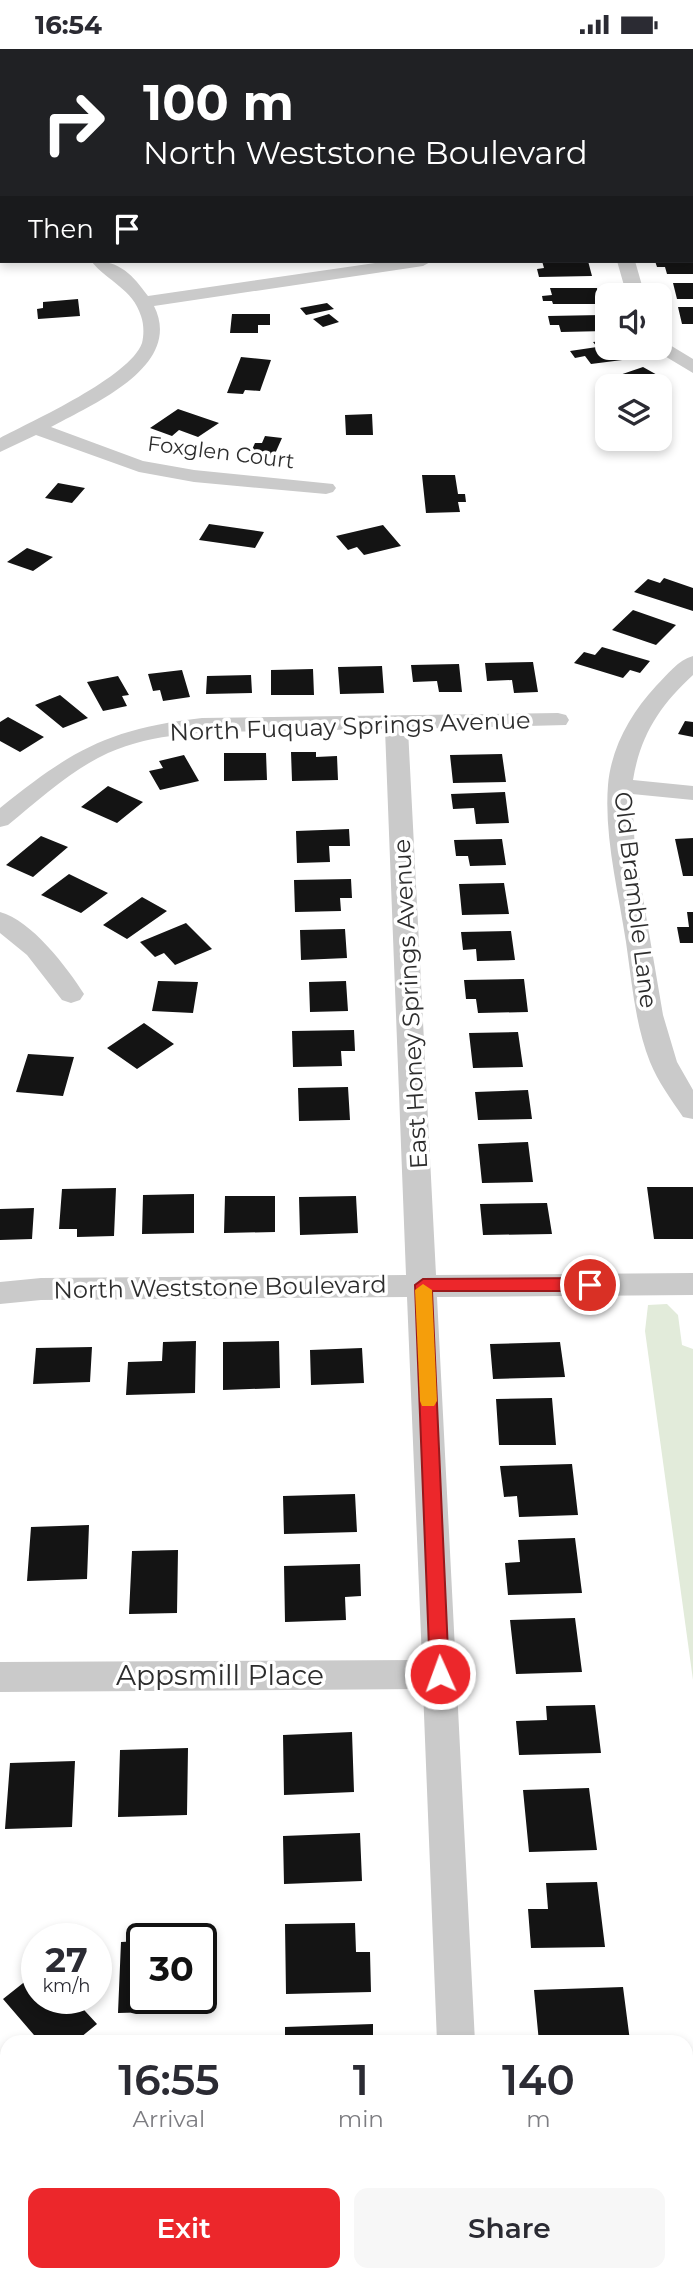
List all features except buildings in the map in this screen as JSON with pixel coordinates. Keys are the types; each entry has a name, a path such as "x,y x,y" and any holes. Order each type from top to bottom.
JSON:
{"street":[{"path":"0,446 120,378 144,356 151,336 152,322 144,302 124,279 103,263"},
{"path":"144,302 409,263"},
{"path":"627,263 632,283"},
{"path":"672,353 693,366"},
{"name":"Foxglen Court","path":"33,427 139,466 194,476 326,488"},
{"name":"Old Bramble Lane","path":"693,663 660,695 637,726 625,756 619,786 624,846 652,1028 673,1081 693,1109"},
{"name":"North Fuquay Springs Avenue","path":"0,820 62,770 87,755 151,732 202,725 558,720"},
{"name":"East Honey Springs Avenue","path":"396,723 456,2035"},
{"path":"619,786 693,793"},
{"path":"0,920 43,956 71,995"},
{"name":"North Weststone Boulevard","path":"0,1293 41,1289 693,1284"},
{"name":"Appsmill Place","path":"0,1677 440,1674"}],"green space":[{"path":"667,1304 678,1315 682,1345 693,1349 693,1680 645,1331 648,1305"}],"slow traffic":[{"path":"423,1290 428,1401"}],"route":[{"path":"440,1674 423,1285 590,1285"}]}
